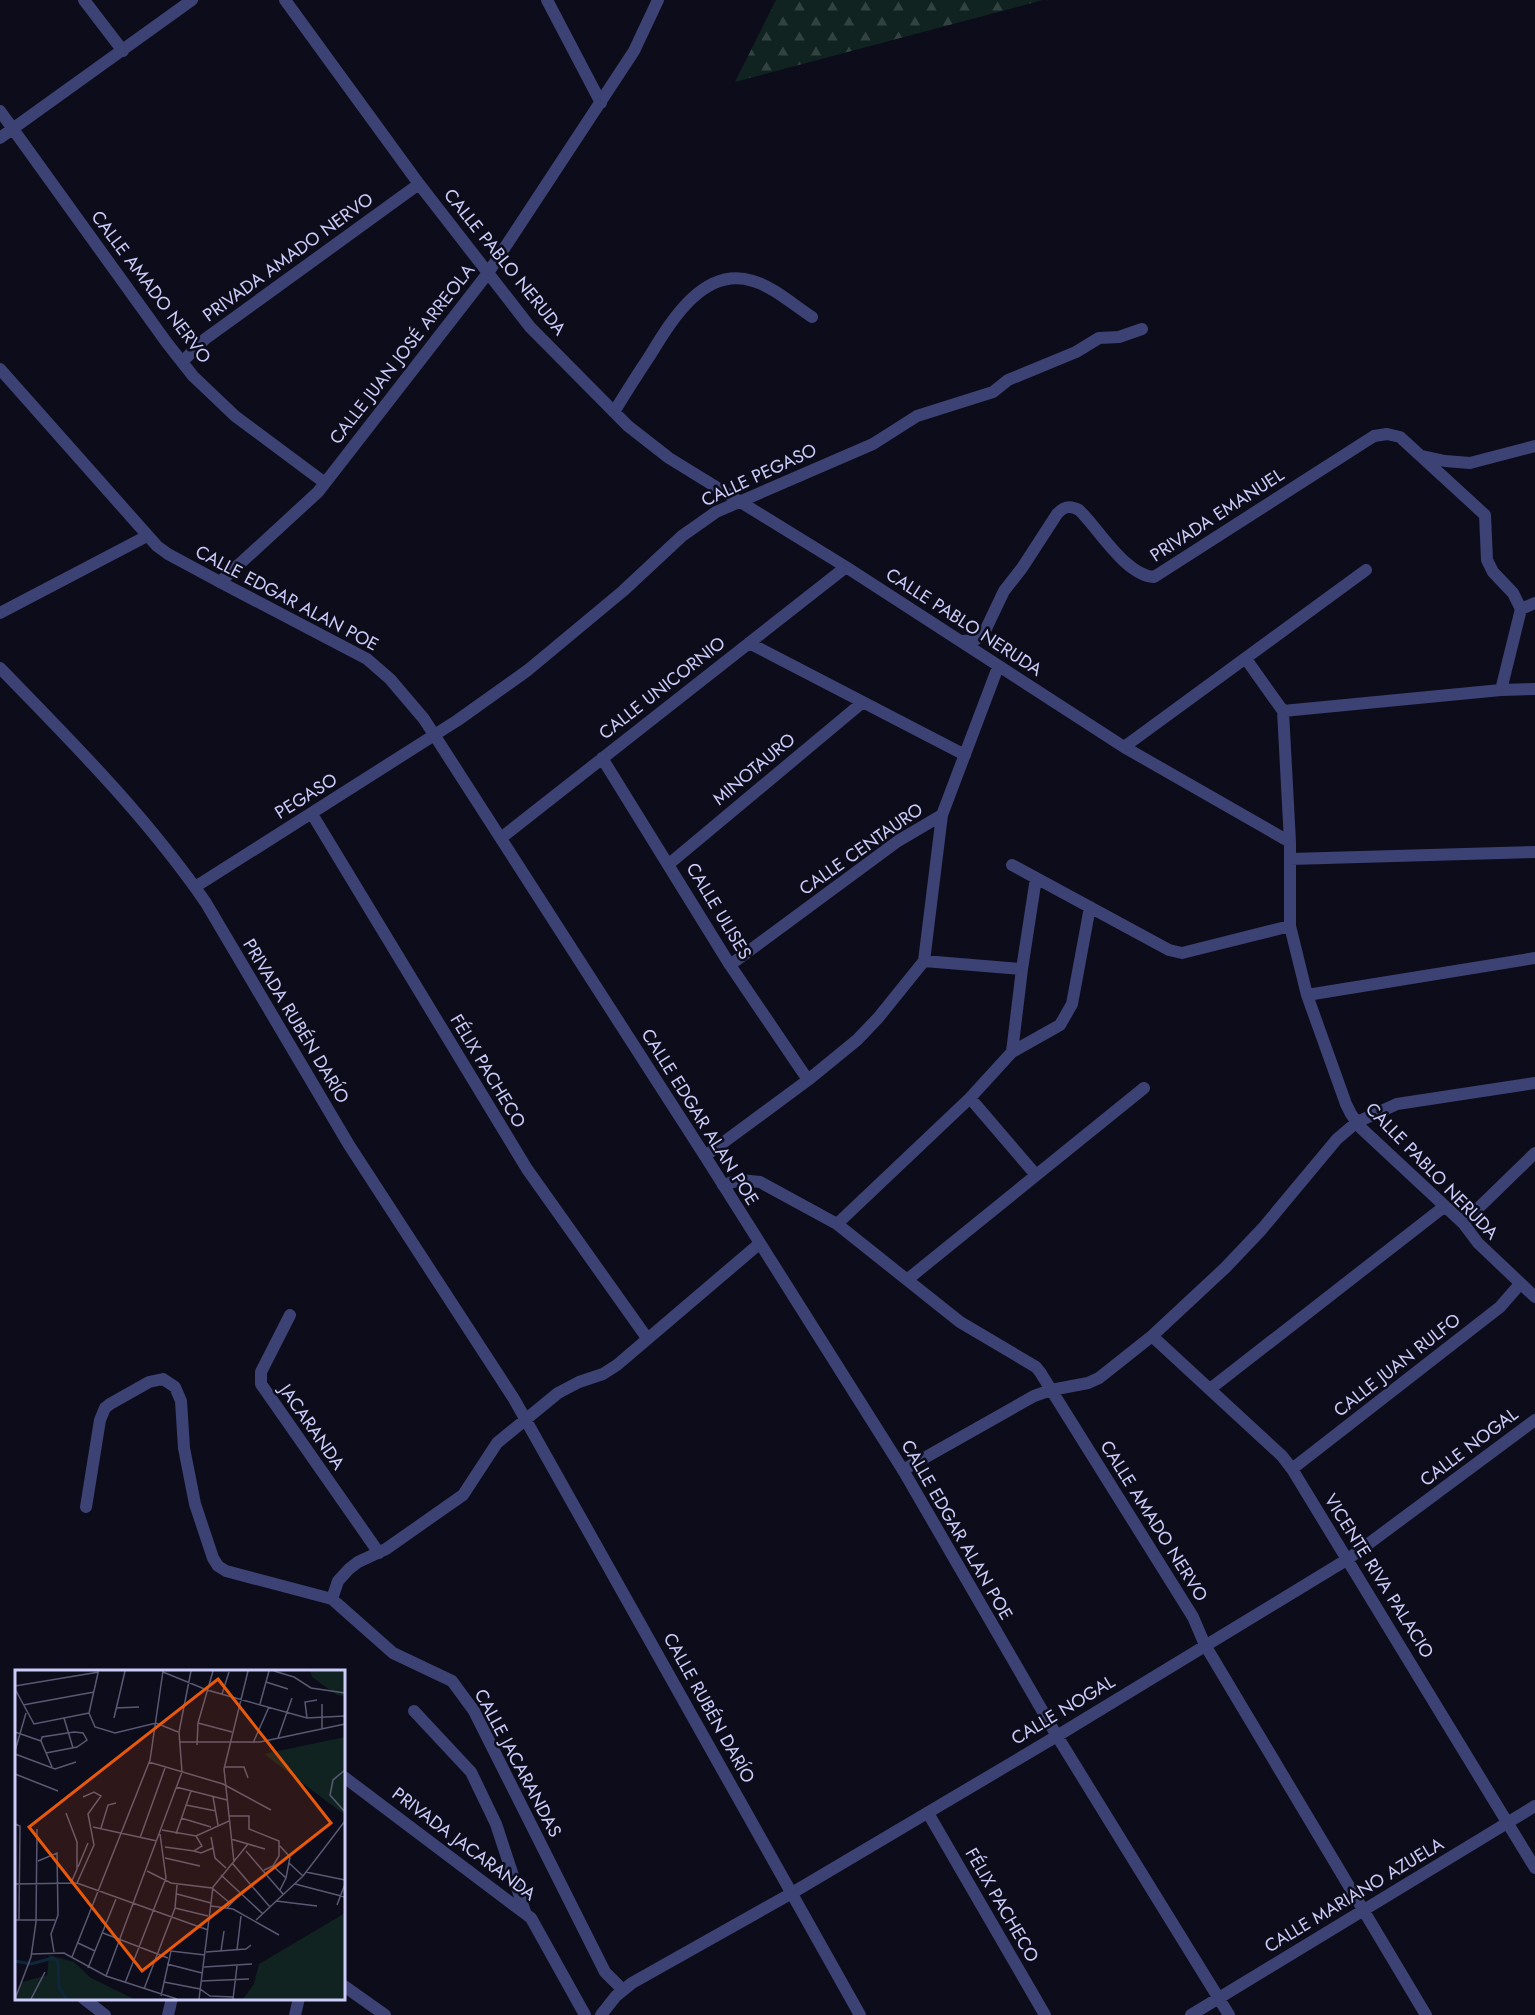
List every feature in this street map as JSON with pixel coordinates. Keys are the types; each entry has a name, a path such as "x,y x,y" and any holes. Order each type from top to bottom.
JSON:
{"street":[{"path":"84,0 123,51"},
{"path":"0,138 192,0"},
{"name":"CALLE PABLO NERUDA","path":"285,0 419,184 530,327 628,426 669,458 846,567 1124,747 1290,842 1290,926 1307,995 1343,1098 1351,1114 1463,1223 1478,1244 1535,1297"},
{"path":"547,0 601,102"},
{"name":"CALLE JUAN JOSÉ ARREOLA","path":"220,582 309,502 488,273 634,51 658,0"},
{"name":"CALLE AMADO NERVO","path":"0,111 182,362 235,416 325,483"},
{"name":"PRIVADA AMADO NERVO","path":"182,362 206,339 419,184"},
{"path":"614,412 670,323 691,299 712,285 730,280 753,281 812,317"},
{"name":"CALLE PEGASO","path":"436,736 528,670 623,591 697,524 738,502 873,444 926,412 993,392 1008,380 1076,352 1099,338 1119,337 1142,329"},
{"name":"CALLE EDGAR ALAN POE","path":"0,369 147,536 168,554 367,659 398,688 436,736 903,1470 1057,1736 1229,2015"},
{"name":"PRIVADA EMANUEL","path":"962,641 975,640 984,633 1004,591 1057,514 1065,507 1070,506 1079,510 1122,558 1141,573 1154,577 1374,436 1387,434 1400,437 1480,508 1485,515 1487,560 1493,572 1514,593 1521,609"},
{"path":"1420,455 1452,462 1470,463 1535,446"},
{"path":"0,613 147,536"},
{"name":"CALLE UNICORNIO","path":"501,838 846,567"},
{"path":"1124,747 1366,570"},
{"path":"1501,690 1521,609 1535,603"},
{"path":"749,643 965,755"},
{"path":"1246,659 1283,711 1290,842"},
{"name":"CALLE CENTAURO","path":"730,965 898,841 942,815 998,667"},
{"name":"PRIVADA RUBÉN DARÍO","path":"0,668 124,797 182,867 349,1145 526,1419"},
{"path":"1283,711 1501,690 1535,689"},
{"name":"MINOTAURO","path":"669,864 863,702"},
{"name":"PEGASO","path":"195,887 436,736"},
{"name":"CALLE ULISES","path":"602,758 730,965 808,1080"},
{"name":"FÉLIX PACHECO","path":"312,814 527,1169 647,1338"},
{"path":"705,1156 808,1080 857,1040 924,961 942,815"},
{"path":"1290,859 1535,852"},
{"path":"1012,865 1168,950 1182,953 1290,926"},
{"path":"1012,1052 1036,878"},
{"path":"837,1224 970,1098 1012,1052 1060,1025 1072,1004 1090,907"},
{"path":"1307,995 1535,957"},
{"path":"924,961 1022,969"},
{"path":"903,1470 1034,1396 1099,1377 1152,1336 1226,1267 1262,1229 1337,1139 1357,1122 1397,1104 1535,1083"},
{"path":"908,1279 1144,1088"},
{"path":"970,1098 1036,1175"},
{"path":"1463,1223 1535,1153"},
{"name":"CALLE AMADO NERVO","path":"723,1185 740,1180 760,1182 837,1224 960,1322 1036,1368 1044,1376 1193,1617 1205,1645 1426,2015"},
{"path":"1210,1389 1445,1206"},
{"path":"86,1507 100,1420 105,1408 115,1400 149,1382 163,1379 175,1387 181,1401 184,1449 189,1479 215,1563 226,1571 332,1599 338,1581 349,1569 358,1562 393,1545 463,1495 494,1446 526,1419 558,1394 579,1382 609,1371 759,1244"},
{"name":"CALLE JUAN RULFO","path":"1292,1469 1500,1307 1520,1284"},
{"name":"JACARANDA","path":"290,1315 261,1372 261,1384 379,1553"},
{"name":"VICENTE RIVA PALACIO","path":"1152,1336 1282,1456 1292,1469 1535,1868"},
{"name":"CALLE RUBÉN DARÍO","path":"526,1419 860,2015"},
{"name":"CALLE NOGAL","path":"601,2015 623,1990 928,1813 1348,1559 1535,1420"},
{"name":"CALLE JACARANDAS","path":"332,1599 393,1653 446,1677 463,1696 474,1711 601,1965 623,1990"},
{"path":"414,1711 471,1772 496,1824 525,1912"},
{"name":"PRIVADA JACARANDA","path":"345,1778 525,1912 536,1925 585,2015"},
{"name":"CALLE MARIANO AZUELA","path":"1191,2015 1535,1806"},
{"name":"FÉLIX PACHECO","path":"928,1813 1044,2015"},
{"path":"345,1987 386,2015"},
{"path":"86,2000 105,2015"},
{"path":"168,2015 172,2000"},
{"path":"295,2015 299,2000"}],"green space":[{"path":"776,0 1043,0 735,82"}]}
